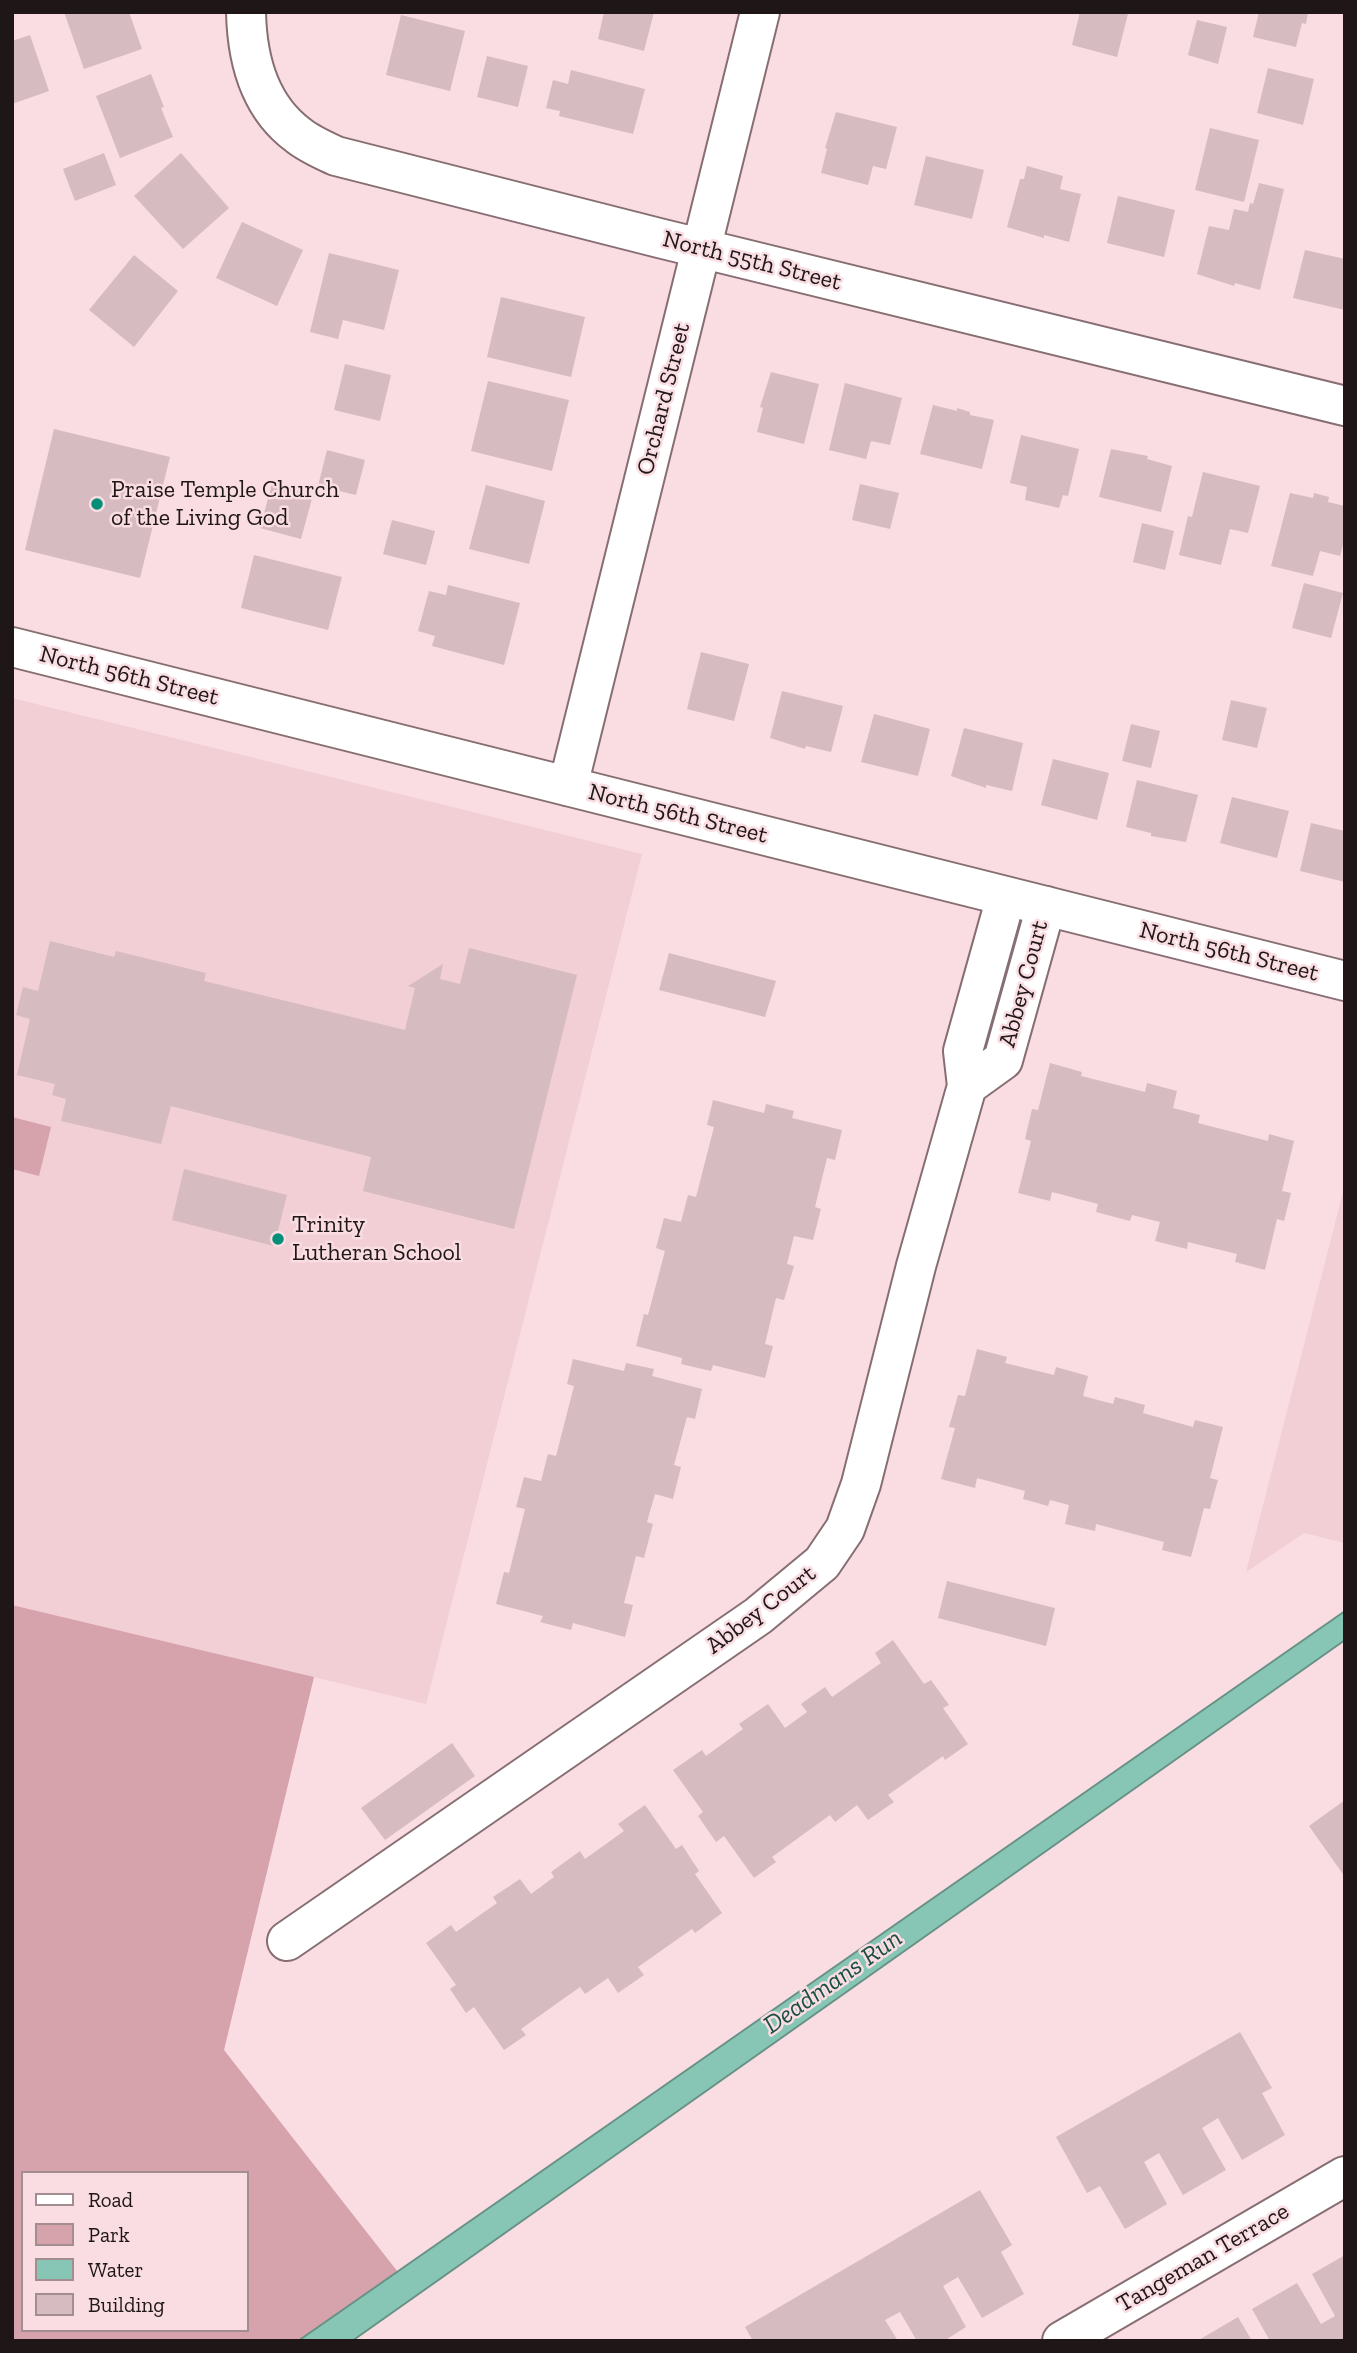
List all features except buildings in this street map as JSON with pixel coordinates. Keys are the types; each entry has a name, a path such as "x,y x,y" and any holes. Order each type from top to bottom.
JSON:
{"street":[{"name":"North 55th Street","path":"246,12 249,49 255,76 277,113 296,134 315,146 348,159 1345,406"},
{"name":"Orchard Street","path":"568,786 760,12"},
{"name":"North 56th Street","path":"12,647 1345,981"},
{"name":"Abbey Court","path":"286,1941 758,1616 822,1563 845,1529 861,1485 916,1266 967,1086 963,1051 1006,897"},
{"name":"Abbey Court","path":"967,1086 1003,1060 1046,906"},
{"name":"Tangeman Terrace","path":"1062,2341 1345,2176"}],"shaded area":[{"name":"Trinity Lutheran School","path":"12,698 642,854 426,1704 12,1605"},
{"path":"1345,1184 1345,1543 1304,1533 1246,1572"}],"green space":[{"path":"12,1117 51,1127 39,1176 12,1169"},
{"path":"12,1605 314,1677 224,2050 412,2290 338,2341 12,2341"}],"water":[{"name":"Deadmans Run","path":"1345,1611 1345,1640 352,2341 298,2341"}],"place":[{"name":"Praise Temple Church of the Living God","path":"97,504"},
{"name":"Trinity Lutheran School","path":"278,1239"}]}
